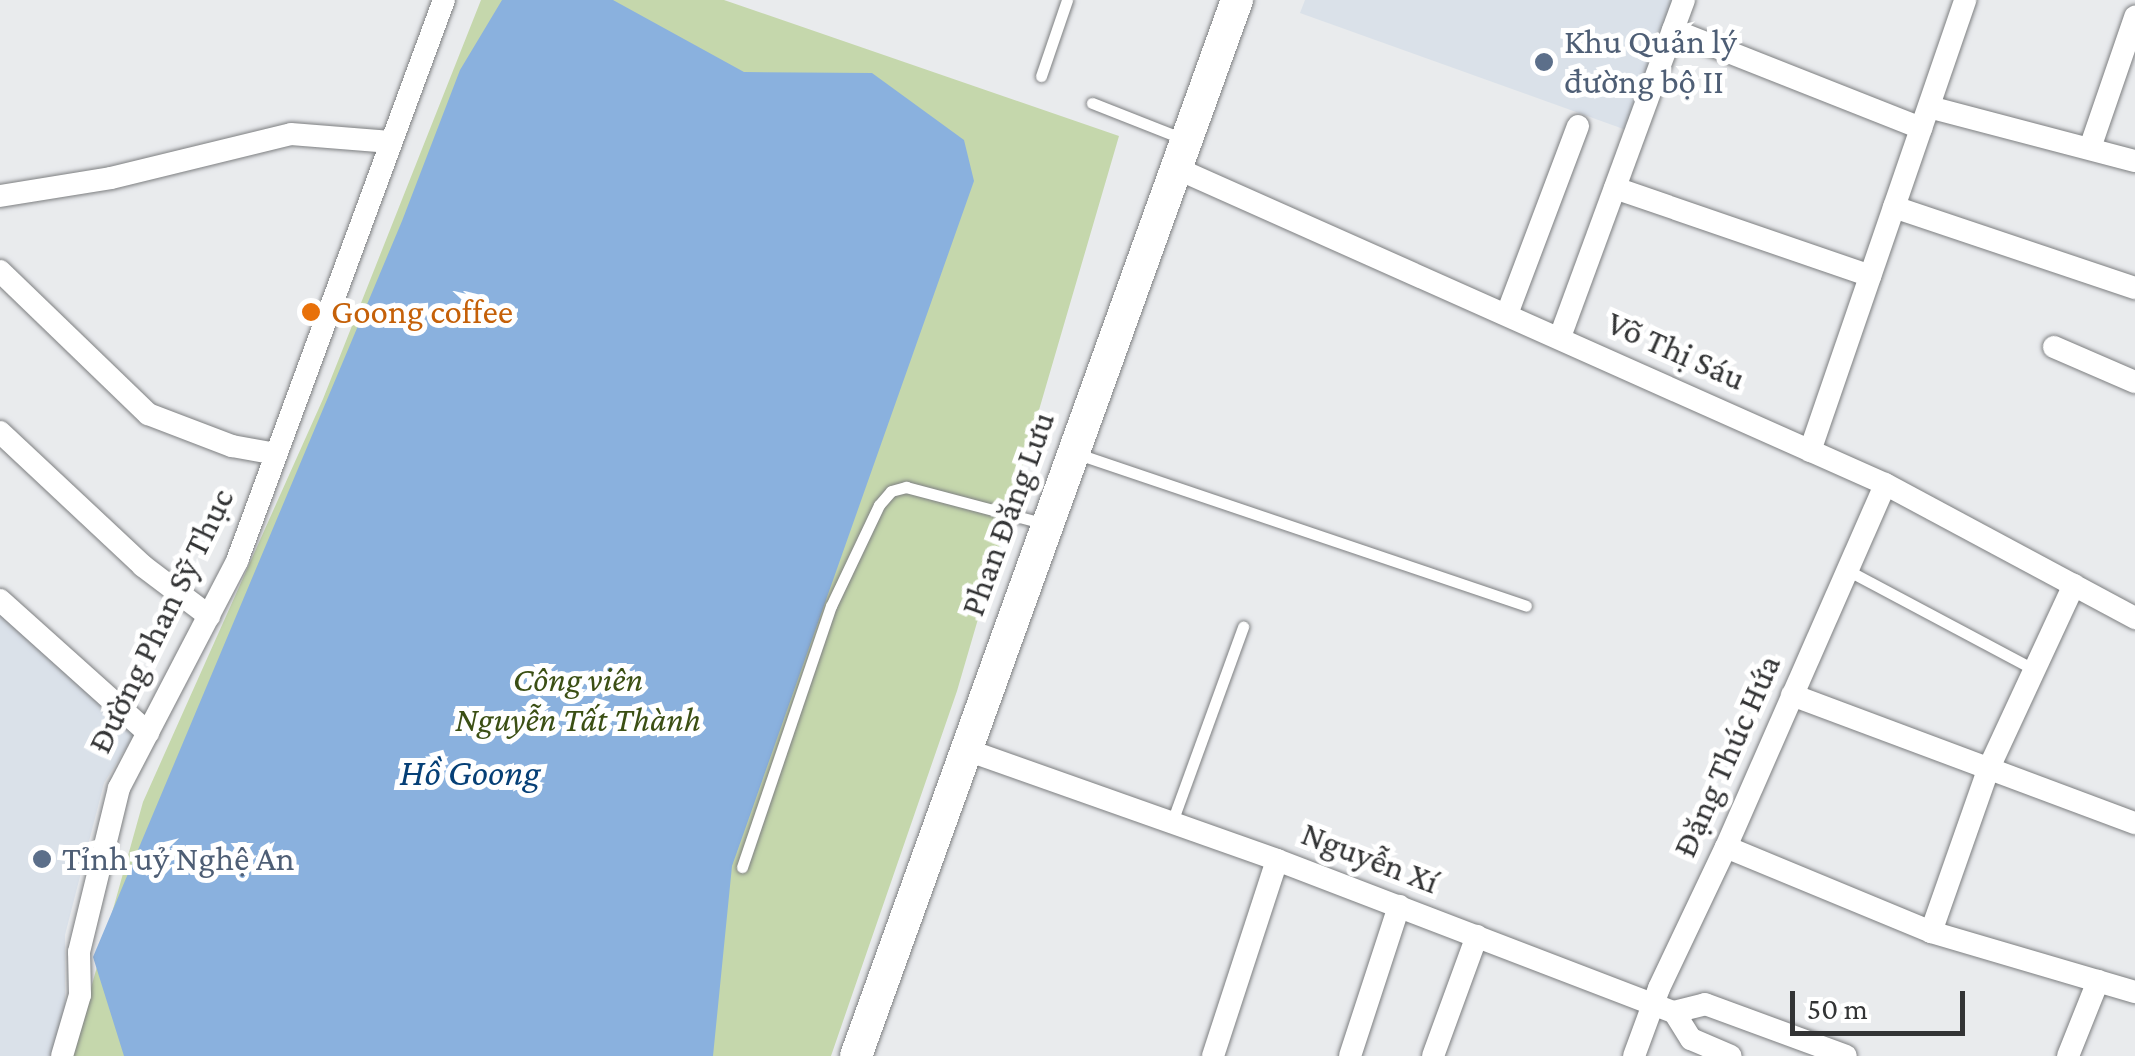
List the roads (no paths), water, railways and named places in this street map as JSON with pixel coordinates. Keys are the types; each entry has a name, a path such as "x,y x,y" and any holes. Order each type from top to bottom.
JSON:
{"street":[{"name":"Đường Phan Sỹ Thục","path":"62,1056 80,995 79,952 119,788 237,560 444,0"},
{"name":"Phan Đăng Lưu","path":"865,1053 1046,524 1237,0"},
{"path":"1560,337 1684,0"},
{"path":"1810,450 1966,0"},
{"path":"2090,148 2135,18"},
{"path":"1673,30 1925,118 2090,148 2135,161"},
{"path":"1507,314 1578,126"},
{"path":"0,196 111,178 290,134 391,142"},
{"name":"Võ Thị Sáu","path":"1182,154 1507,314 1885,484 2135,618"},
{"path":"1615,188 1870,276"},
{"path":"1894,206 2135,288"},
{"path":"0,271 148,414 232,446 276,454"},
{"path":"2054,347 2135,382"},
{"path":"0,432 143,566 208,616"},
{"name":"Đặng Thúc Hứa","path":"1634,1056 1664,1008 1726,846 1885,484"},
{"path":"1931,932 1988,770 2074,585"},
{"path":"0,600 148,733"},
{"path":"1792,696 2135,823"},
{"name":"Nguyễn Xí","path":"967,750 1277,860 1664,1008 1691,1039 1731,1056"},
{"path":"1726,846 1931,932 2135,992"},
{"path":"1214,1056 1277,860"},
{"path":"1350,1056 1399,906"},
{"path":"1433,1056 1477,936"},
{"path":"2068,1056 2098,981"},
{"path":"1664,1008 1705,1004 1846,1056"}],"lane":[{"path":"1041,76 1066,0"},
{"path":"1092,103 1182,154"},
{"path":"1072,452 1526,606"},
{"path":"742,867 831,606 879,505 890,491 906,487 1046,524"},
{"path":"1847,570 2034,670"},
{"path":"1172,822 1244,627"}],"water":[{"name":"Hồ Goong","path":"502,0 613,0 744,72 872,73 964,140 974,181 732,866 713,1056 124,1056 93,957 402,221 460,70"}],"place":[{"name":"Khu Quản lý đường bộ II","path":"1544,62"},
{"name":"Goong coffee","path":"311,312"},
{"name":"Tỉnh uỷ Nghệ An","path":"42,859"}],"park label":[{"name":"Công viên Nguyễn Tất Thành","path":"578,700"}]}
